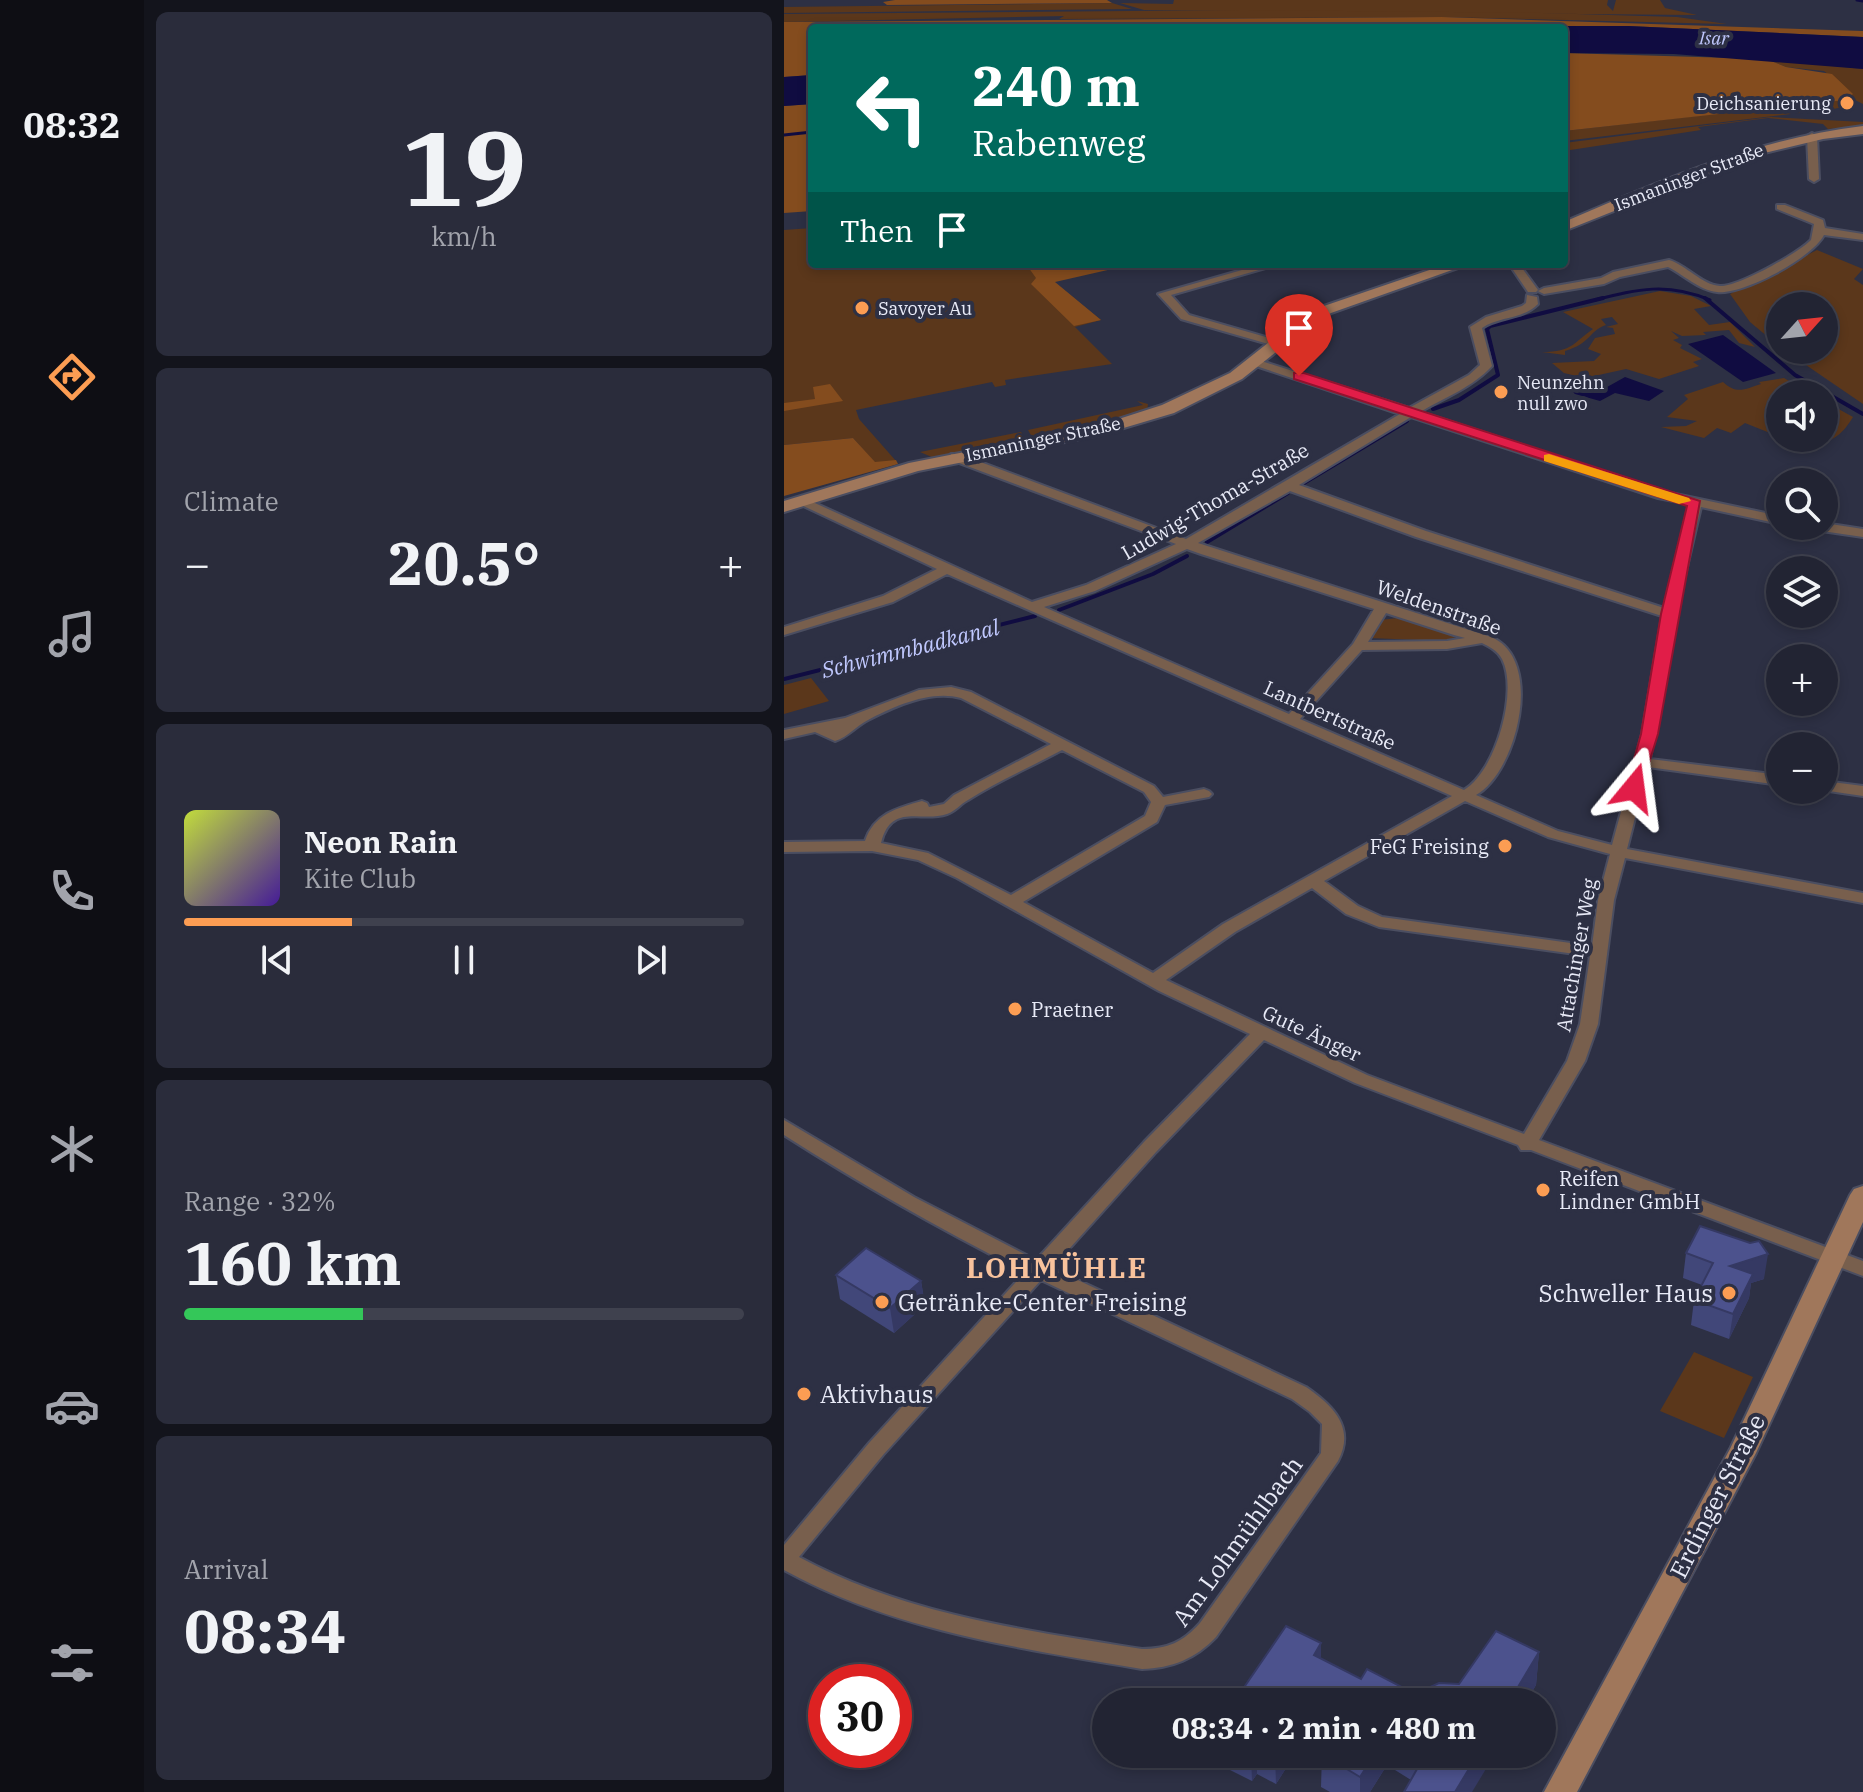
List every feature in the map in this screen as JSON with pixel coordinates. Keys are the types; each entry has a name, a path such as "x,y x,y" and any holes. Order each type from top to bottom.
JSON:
{"street":[{"name":"Ismaninger Straße","path":"1568,225 1736,155 1812,136 1863,130"},
{"path":"1812,136 1814,179"},
{"path":"1781,207 1817,220 1820,231"},
{"path":"1820,231 1863,237"},
{"path":"1517,268 1536,293 1604,281 1617,274 1669,263 1715,288 1727,289 1802,252 1820,231"},
{"path":"1260,268 1164,294 1185,317 1276,343"},
{"name":"Ismaninger Straße","path":"792,504 955,457 1082,434 1148,416 1219,387 1305,322 1346,301 1449,268"},
{"name":"Ludwig-Thoma-Straße","path":"1031,607 1124,577 1189,545 1482,372 1486,362 1476,327 1487,319 1527,309 1536,293"},
{"path":"1254,362 1695,504 1766,517"},
{"name":"Weldenstraße","path":"955,457 1189,545 1480,639 1504,652 1515,690 1508,731 1493,773 1466,797 1229,928 1154,981"},
{"path":"1286,485 1421,534 1669,614"},
{"name":"Lantbertstraße","path":"792,504 1553,834 1619,852 1863,898"},
{"name":"Attachinger Weg","path":"1527,1145 1581,1049 1595,1001 1606,900 1642,762 1657,695 1669,614 1695,504"},
{"path":"1838,529 1863,533"},
{"path":"784,631 888,599 946,569"},
{"path":"1292,719 1358,646 1382,608"},
{"path":"1358,646 1447,645 1480,639"},
{"path":"784,735 817,728 835,737 882,706 929,691 956,691 1149,789 1159,802"},
{"path":"872,846 874,833 884,819 959,798 1063,744"},
{"path":"1642,762 1766,778"},
{"path":"1838,788 1863,791"},
{"path":"1159,802 1204,794"},
{"path":"1011,902 1152,819 1159,802"},
{"name":"Gute Änger","path":"784,847 872,846 922,856 1154,981 1260,1034 1361,1079 1527,1145 1863,1269"},
{"path":"1315,882 1352,910 1379,922 1598,952"},
{"name":"Am Lohmühlbach","path":"1040,1270 1299,1393 1332,1418 1336,1435 1331,1455 1197,1643 1177,1656 1142,1659 983,1630 851,1595 784,1559 876,1449 1150,1147 1260,1034"},
{"path":"784,1126 848,1167 1040,1270"},
{"name":"Erdinger Straße","path":"1560,1792 1742,1453 1863,1195"}],"shaded area":[{"path":"1107,0 1112,3 887,5 883,2"},
{"path":"1174,0 1608,0 1607,5 1613,11 1616,0 1660,0 1665,8 1697,15 1144,10 1120,3 1173,4"},
{"path":"1112,3 1132,9 784,13 784,7"},
{"path":"1244,10 1543,13 1677,17 1727,24 1442,17 1059,19 1064,16 784,22 784,14"},
{"path":"1442,17 1863,31 1863,37 1568,24 808,24 808,75 784,77 784,22"},
{"path":"1568,53 1766,59 1786,67 1832,74 1853,94 1845,100 1568,131"},
{"path":"1766,59 1863,69 1863,104 1849,97 1852,95 1824,71 1786,67"},
{"path":"1846,99 1849,106 1568,141 1568,131"},
{"path":"808,104 808,211 784,213 784,106"},
{"path":"1771,117 1863,122 1863,126 1828,129 1823,124 1768,118 1568,150 1568,142"},
{"path":"808,228 808,268 1045,268 1054,282 1101,320 1075,327 1112,364 1005,380 1006,385 995,387 992,382 856,410 859,419 896,461 875,463 853,438 784,445 784,230"},
{"path":"1817,250 1863,269 1854,279 1863,285 1863,404 1838,387 1838,380 1828,380 1804,364 1838,364 1838,292 1766,292 1766,335 1750,322 1730,294"},
{"path":"1029,268 1116,268 1055,282 1101,320 1074,326 1031,284 1036,278"},
{"path":"1660,291 1691,296 1711,306 1694,309 1709,325 1730,322 1755,347 1739,343 1729,330 1682,336 1671,331 1679,338 1673,340 1682,345 1680,348 1702,359 1693,362 1699,366 1659,379 1626,369 1585,378 1564,373 1552,363 1594,361 1601,354 1588,349 1595,338 1615,334 1613,328 1606,327 1618,324 1612,317 1601,319 1606,325 1580,345 1565,351 1565,355 1542,352 1567,348 1593,329 1563,312"},
{"path":"1766,381 1766,431 1745,423 1731,433 1717,428 1704,438 1661,427 1686,426 1697,421 1667,417 1688,399 1684,395 1723,382 1741,390 1761,384 1759,382"},
{"path":"830,384 843,401 784,411 784,403 815,399 813,387"},
{"path":"1137,401 1148,404 1147,411 1033,439 1028,430 1143,405"},
{"path":"1838,409 1853,417 1838,436"},
{"path":"1021,432 1026,440 934,458 920,452"},
{"path":"853,438 875,462 896,460 898,464 784,496 784,445"},
{"path":"1398,618 1453,633 1456,637 1444,641 1369,638 1380,620"},
{"path":"811,678 829,701 784,714 784,685"},
{"path":"1694,1352 1753,1377 1724,1438 1660,1411"}],"water":[{"name":"Isar","path":"1568,26 1863,37 1863,69 1674,54 1568,53"},
{"path":"808,75 808,104 784,106 784,77"},
{"path":"1723,335 1776,373 1743,382 1688,344"},
{"path":"1625,377 1664,391 1649,401 1615,393 1600,401 1575,394 1564,384 1571,382 1600,391"}],"building":[{"path":"1700,1226 1750,1243 1759,1241 1768,1254 1730,1266 1753,1274 1733,1314 1694,1300 1713,1263 1686,1253"},
{"path":"866,1248 921,1281 890,1308 836,1275"},
{"path":"1286,1626 1321,1643 1314,1655 1361,1679 1367,1669 1403,1688 1244,1688"},
{"path":"1496,1631 1539,1652 1517,1688 1428,1688 1439,1683 1459,1684"},
{"path":"1345,1768 1366,1768 1360,1777"},
{"path":"1418,1768 1470,1768 1455,1792 1404,1792"}],"waterway":[{"path":"1857,0 1863,1"},
{"path":"784,135 808,132"},
{"path":"1595,300 1653,289 1680,291 1705,298"},
{"path":"1433,409 1459,400 1498,375 1487,329 1490,326 1603,298"},
{"path":"1705,298 1710,300"},
{"path":"1705,298 1795,375 1863,414"},
{"name":"Schwimmbadkanal","path":"1304,483 1407,421"},
{"name":"Schwimmbadkanal","path":"1207,542 1288,493"},
{"name":"Schwimmbadkanal","path":"1059,610 1153,574 1187,556"},
{"name":"Schwimmbadkanal","path":"784,679 1035,616"}],"slow traffic":[{"path":"1549,458 1684,501"}],"place":[{"name":"Deichsanierung","path":"1847,103"},
{"name":"Savoyer Au","path":"862,308"},
{"name":"Neunzehn null zwo","path":"1501,392"},
{"name":"FeG Freising","path":"1505,846"},
{"name":"Praetner","path":"1015,1009"},
{"name":"Reifen Lindner GmbH","path":"1543,1190"},
{"name":"Schweller Haus","path":"1729,1293"},
{"name":"Getränke-Center Freising","path":"882,1302"},
{"name":"Aktivhaus","path":"804,1394"}],"district":[{"name":"LOHMÜHLE","path":"1057,1267"}],"route":[{"path":"1299,376 1695,504 1669,614 1666,647 1649,734 1634,788"}]}
